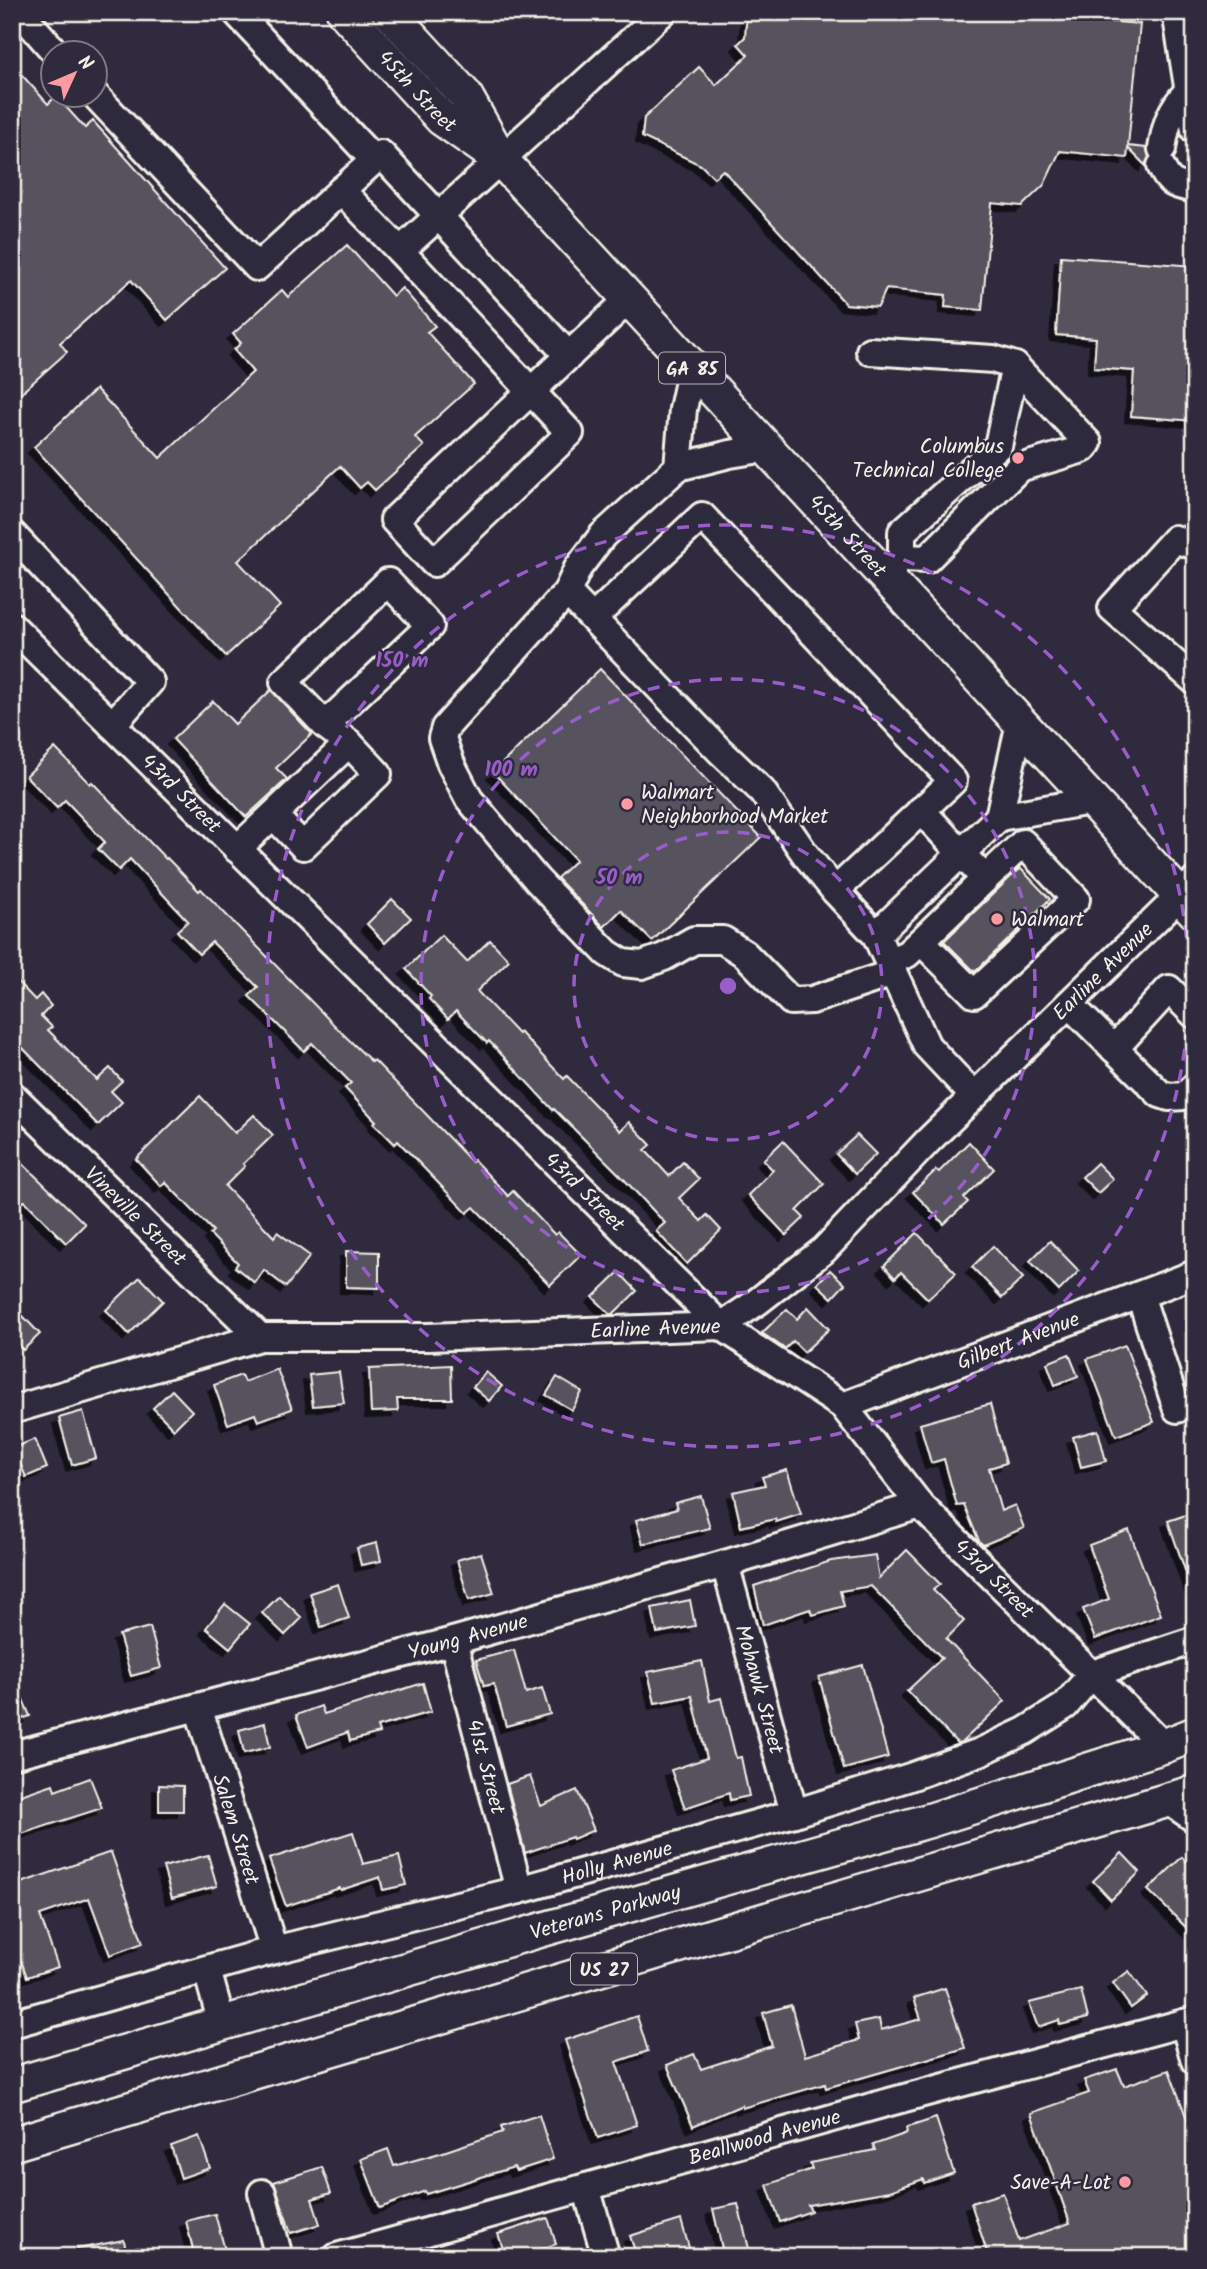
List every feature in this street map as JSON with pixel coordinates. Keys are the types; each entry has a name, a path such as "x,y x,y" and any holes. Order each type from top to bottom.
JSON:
{"main road":[{"name":"45th Street","path":"344,12 442,119 501,160 767,449 892,566 1020,723 1091,801 1190,896"},
{"name":"45th Street","path":"389,12 465,95 501,160"},
{"name":"Veterans Parkway","path":"12,2085 548,1928 932,1820 1195,1734"},
{"name":"US 27","path":"12,2144 1186,1804"}],"street":[{"path":"20,12 43,38"},
{"path":"236,12 374,160"},
{"path":"400,251 663,12"},
{"path":"1174,12 1195,130"},
{"path":"1188,91 1166,124 1162,158 1166,178 1172,183 1195,189"},
{"path":"107,108 257,267 381,154 569,356"},
{"path":"341,190 570,433 401,595"},
{"path":"434,563 394,520 629,299"},
{"path":"870,351 993,359 1015,366 1088,443 1083,449 1019,468 927,559 892,566 902,532 998,446 1015,366"},
{"path":"678,467 683,409 692,367"},
{"path":"767,449 730,454 678,467 603,535 578,568 567,592 444,728 442,738 469,799 537,880 607,953 623,963 642,965 664,957 694,940 723,940 745,954 791,1001 812,1000 891,967 1023,843 1076,899 974,994 921,941"},
{"path":"593,618 702,516 953,780 835,891"},
{"path":"12,534 150,682 112,725"},
{"path":"1195,546 1175,539 1112,608 1195,681"},
{"path":"274,816 303,846 378,774 349,743 325,725 284,682 388,582 430,626 325,725"},
{"path":"567,592 762,791 805,854 876,935 927,1046 974,1096"},
{"name":"43rd Street","path":"12,626 721,1326 843,1406 920,1505 1164,1746"},
{"path":"876,935 999,817 1020,723"},
{"path":"237,849 349,743"},
{"path":"999,817 1091,801"},
{"path":"921,810 985,879"},
{"name":"Earline Avenue","path":"12,1410 260,1337 428,1337 721,1326 824,1250 929,1140 1069,1004 1190,896"},
{"path":"1114,1049 1169,989 1195,1015"},
{"path":"1069,1004 1160,1094 1169,1097 1184,1096 1195,1086"},
{"name":"Vineville Street","path":"12,1095 260,1337"},
{"name":"Gilbert Avenue","path":"843,1406 1195,1274"},
{"path":"1139,1295 1177,1409"},
{"name":"Young Avenue","path":"12,1755 453,1641 725,1564 920,1505"},
{"name":"Mohawk Street","path":"725,1564 794,1813"},
{"path":"1092,1674 1195,1640"},
{"name":"41st Street","path":"453,1641 519,1890"},
{"name":"Holly Avenue","path":"12,2024 274,1950 519,1890 794,1813 910,1777 980,1752 1014,1736 1065,1706 1092,1674"},
{"name":"Salem Street","path":"198,1707 274,1950"},
{"path":"207,1970 222,2024"},
{"path":"1190,2021 1195,2061"},
{"name":"Beallwood Avenue","path":"337,2257 1190,2021"},
{"path":"586,2187 606,2257"},
{"path":"262,2193 279,2257"}],"building":[{"path":"747,12 1071,12 1070,18 1140,24 1128,146 1147,148 1149,157 1145,165 1128,148 1127,158 1060,151 1044,185 1022,206 992,203 982,310 945,307 946,295 886,289 878,307 846,304 723,170 714,178 701,165 642,137 644,118 699,67 716,85 748,55 738,44 745,37"},
{"path":"12,64 38,93 38,108 67,108 85,128 93,121 225,268 167,320 131,280 60,343 67,352 12,401"},
{"path":"347,245 393,296 402,288 435,326 427,332 474,384 415,437 424,446 375,490 367,482 360,488 340,466 238,561 280,606 226,656 34,447 96,389 160,458 253,372 234,350 241,343 233,334 282,290 288,297"},
{"path":"1061,256 1195,266 1195,421 1131,416 1134,371 1094,368 1096,338 1056,335"},
{"name":"Walmart Neighborhood Market","path":"600,669 761,837 652,941 621,910 604,927 557,878 576,860 493,772"},
{"path":"271,690 312,734 276,768 287,779 246,817 173,739 213,701 235,724"},
{"path":"55,748 199,891 201,889 343,1034 372,1062 374,1060 472,1162 474,1160 508,1196 513,1191 555,1235 558,1232 581,1255 550,1285 474,1207 467,1213 398,1141 395,1144 345,1088 351,1083 312,1043 304,1051 249,996 258,987 212,942 199,954 177,931 188,921 130,859 119,870 98,849 105,842 65,800 57,808 26,776"},
{"name":"Walmart","path":"1020,868 1050,899 975,972 944,941"},
{"path":"392,899 411,918 385,943 367,924"},
{"path":"441,935 467,962 490,940 509,960 477,991 564,1079 567,1076 620,1131 629,1122 651,1145 645,1150 669,1176 683,1162 699,1179 679,1198 701,1221 707,1215 721,1230 687,1264 656,1231 665,1223 620,1175 553,1110 489,1041 487,1043 456,1011 448,1019 406,969"},
{"path":"12,976 35,1000 41,994 51,1006 41,1016 52,1027 48,1030 97,1080 110,1068 122,1081 111,1091 122,1102 98,1125 12,1037"},
{"path":"200,1096 235,1133 254,1115 273,1135 225,1186 274,1237 277,1232 310,1256 286,1287 264,1270 255,1283 235,1267 238,1263 210,1234 213,1231 165,1182 161,1186 136,1159"},
{"path":"857,1135 876,1154 855,1174 836,1154"},
{"path":"783,1141 824,1184 797,1211 804,1218 786,1235 748,1195 773,1170 763,1160"},
{"path":"969,1142 994,1169 964,1198 968,1202 944,1224 913,1192 936,1170 939,1172"},
{"path":"1097,1163 1113,1179 1098,1193 1082,1177"},
{"path":"23,1164 85,1224 66,1243 12,1191 12,1175"},
{"path":"917,1233 956,1273 928,1299 901,1272 895,1278 884,1266"},
{"path":"1050,1241 1079,1271 1059,1291 1030,1261"},
{"path":"993,1246 1023,1278 1002,1298 972,1267"},
{"path":"346,1251 379,1252 379,1288 346,1287"},
{"path":"830,1270 845,1284 832,1298 817,1284"},
{"path":"619,1272 637,1291 610,1314 593,1297"},
{"path":"140,1277 163,1301 129,1334 106,1310"},
{"path":"808,1307 829,1329 804,1352 793,1341 785,1349 762,1333 787,1309 797,1319"},
{"path":"21,1314 40,1334 23,1350 12,1339 12,1322"},
{"path":"1125,1345 1154,1422 1116,1436 1087,1359"},
{"path":"1069,1354 1078,1376 1055,1385 1047,1363"},
{"path":"451,1365 452,1399 397,1399 398,1411 371,1412 369,1369"},
{"path":"277,1369 292,1409 258,1421 255,1414 228,1424 214,1385 241,1375 244,1382"},
{"path":"339,1372 344,1403 313,1406 309,1375"},
{"path":"486,1372 502,1386 489,1401 473,1387"},
{"path":"557,1377 582,1392 572,1410 546,1395"},
{"path":"172,1390 192,1411 174,1429 153,1408"},
{"path":"990,1404 1006,1463 989,1468 1001,1511 1015,1505 1024,1528 983,1545 964,1505 957,1506 944,1459 931,1463 920,1424"},
{"path":"83,1411 96,1458 72,1465 59,1418"},
{"path":"1098,1430 1106,1461 1081,1467 1073,1437"},
{"path":"35,1439 47,1468 26,1477 13,1448"},
{"path":"787,1470 801,1514 776,1522 775,1519 741,1527 733,1492 765,1485 762,1477"},
{"path":"701,1496 710,1528 643,1544 636,1520 677,1509 675,1503"},
{"path":"1195,1512 1195,1590 1192,1590 1168,1521"},
{"path":"1129,1530 1161,1615 1095,1639 1083,1609 1109,1599 1089,1545"},
{"path":"377,1543 381,1561 361,1565 357,1548"},
{"path":"907,1550 940,1584 933,1590 964,1621 946,1639 1005,1701 962,1742 957,1743 907,1691 942,1658 871,1586 840,1591 844,1606 812,1615 810,1609 763,1625 754,1586 831,1561 875,1555 879,1578"},
{"path":"481,1553 494,1593 469,1600 457,1560"},
{"path":"338,1584 349,1618 321,1627 310,1593"},
{"path":"279,1596 302,1618 285,1635 262,1613"},
{"path":"690,1600 695,1626 657,1633 652,1608"},
{"path":"225,1604 250,1624 230,1648 206,1628"},
{"path":"150,1627 161,1668 131,1676 119,1635"},
{"path":"514,1650 526,1693 542,1688 550,1714 506,1726 494,1684 484,1686 476,1660"},
{"path":"702,1661 710,1701 721,1698 736,1758 741,1757 749,1796 730,1800 729,1793 685,1808 671,1770 707,1758 692,1696 655,1703 648,1672"},
{"path":"863,1665 888,1757 844,1769 819,1677"},
{"path":"12,1674 30,1716 12,1723"},
{"path":"423,1683 431,1712 377,1727 379,1733 350,1741 348,1732 308,1747 296,1715 321,1706 324,1714"},
{"path":"265,1723 270,1747 244,1753 239,1730"},
{"path":"530,1776 541,1806 577,1790 594,1830 525,1853 507,1784"},
{"path":"90,1778 102,1808 12,1837 12,1798 53,1784 55,1791"},
{"path":"159,1785 183,1786 183,1811 159,1811"},
{"path":"353,1832 363,1864 399,1856 406,1885 383,1890 380,1877 286,1906 269,1859"},
{"path":"111,1852 143,1943 110,1955 89,1898 40,1915 58,1967 27,1977 12,1935 12,1886"},
{"path":"1122,1853 1140,1872 1111,1900 1093,1881"},
{"path":"208,1855 217,1886 172,1898 163,1867"},
{"path":"1182,1857 1195,1871 1195,1936 1148,1890"},
{"path":"1129,1971 1147,1996 1131,2008 1113,1983"},
{"path":"945,1988 965,2048 826,2088 825,2084 742,2108 742,2105 693,2126 667,2065 694,2054 701,2069 772,2046 763,2013 791,2005 805,2056 859,2040 855,2024 879,2019 881,2030 921,2019 914,1998"},
{"path":"1081,1990 1088,2018 1060,2025 1059,2020 1038,2027 1029,2003"},
{"path":"637,2016 648,2051 616,2062 637,2125 598,2138 565,2040"},
{"name":"Save-A-Lot","path":"1117,2069 1124,2086 1169,2070 1195,2141 1195,2257 982,2257 981,2254 987,2252 971,2203 1003,2193 1019,2241 1070,2223 1031,2113 1089,2093 1084,2080"},
{"path":"539,2115 553,2159 516,2171 514,2167 426,2194 425,2191 380,2208 361,2159 388,2149 394,2166 503,2132 501,2127"},
{"path":"936,2118 954,2173 924,2183 923,2179 890,2191 808,2205 811,2211 780,2222 767,2185 812,2169 810,2163 875,2150 873,2145 907,2133 906,2128"},
{"path":"199,2136 210,2168 181,2178 171,2146"},
{"path":"322,2167 331,2193 312,2199 320,2224 291,2233 274,2182"},
{"path":"738,2204 751,2257 724,2257 713,2209"},
{"path":"215,2214 227,2257 195,2257 186,2221"},
{"path":"548,2218 556,2244 517,2257 506,2257 498,2234"},
{"path":"681,2220 690,2251 670,2257 637,2257 630,2236"},
{"path":"124,2240 127,2257 78,2257 77,2249"}],"place":[{"name":"Columbus Technical College","path":"1018,458"},
{"name":"Walmart Neighborhood Market","path":"627,804"},
{"name":"Walmart","path":"997,919"},
{"name":"Save-A-Lot","path":"1125,2182"}]}
